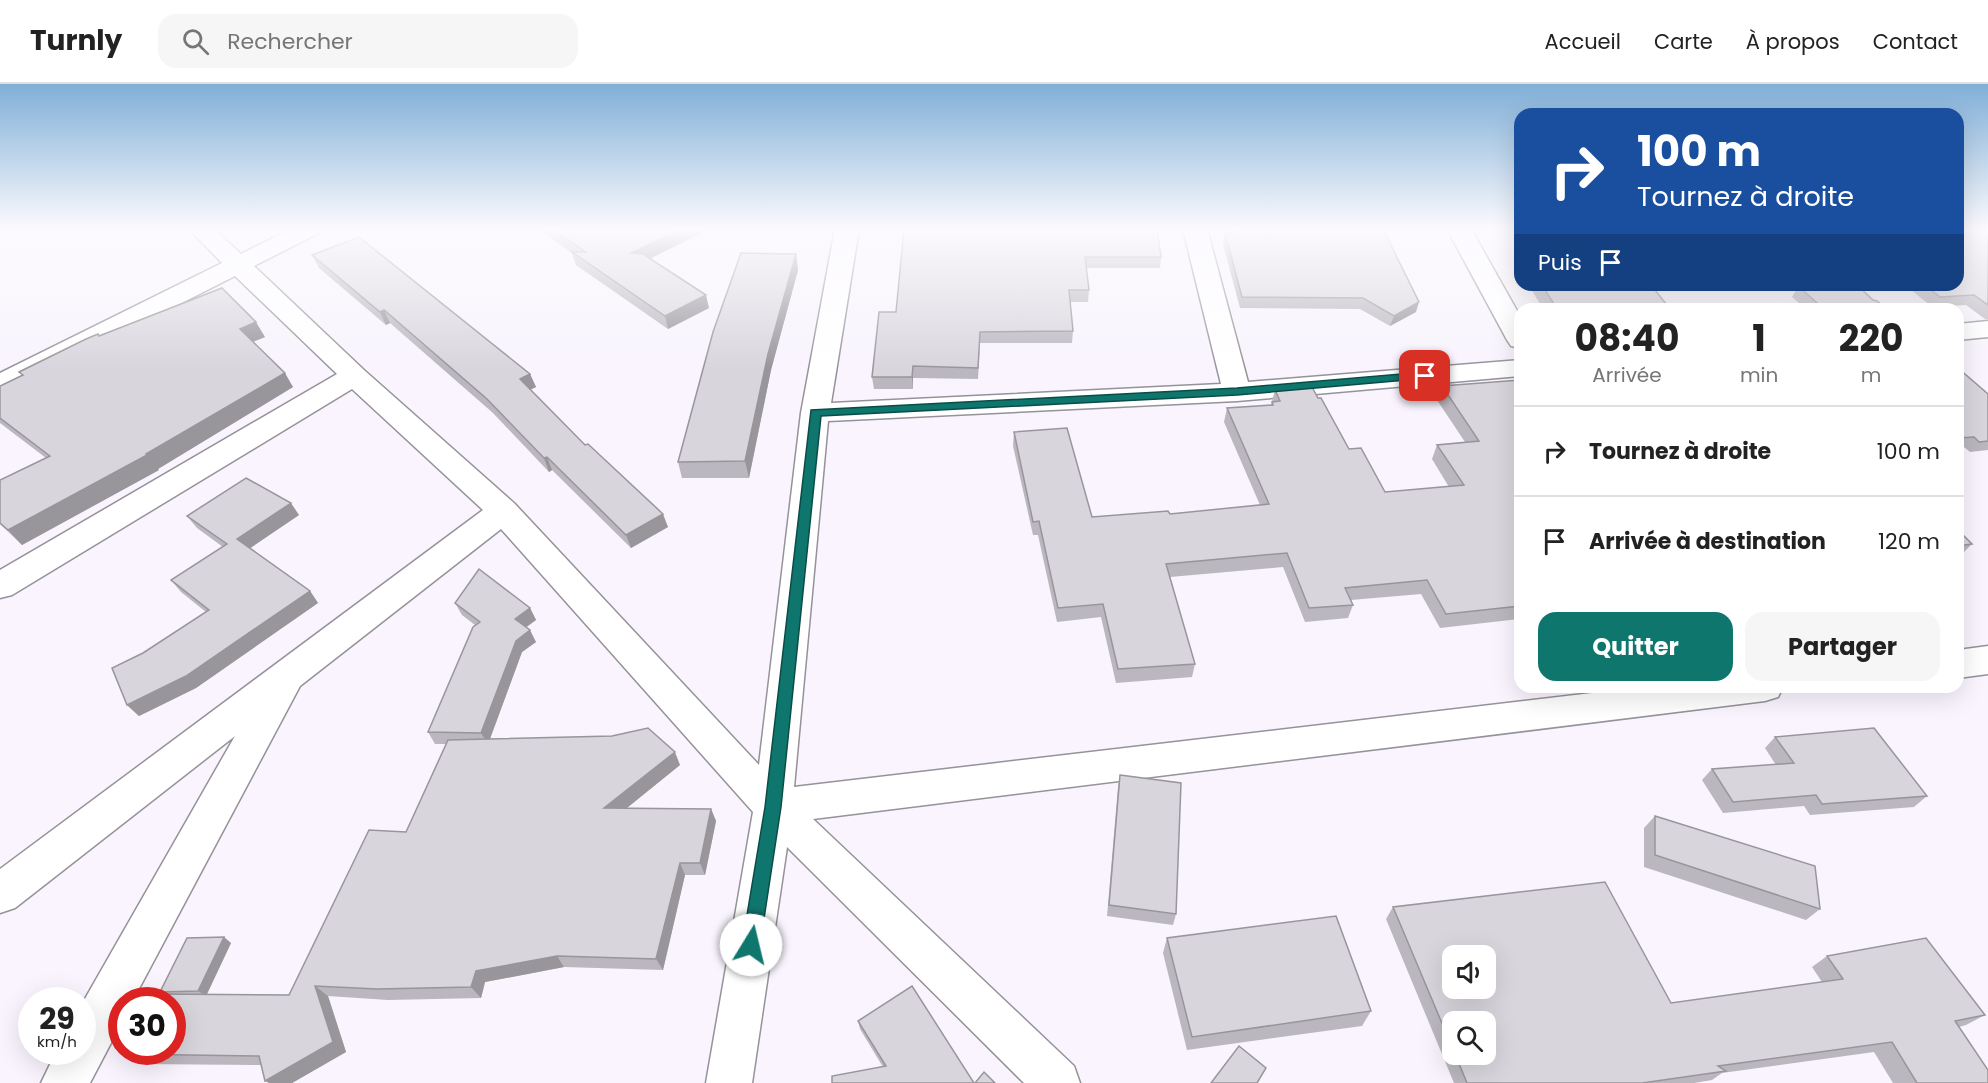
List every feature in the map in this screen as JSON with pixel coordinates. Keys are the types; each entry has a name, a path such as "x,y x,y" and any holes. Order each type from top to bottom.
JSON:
{"street":[{"path":"0,384 217,276"},
{"path":"249,276 354,376 503,511 773,807 1058,1083"},
{"path":"729,1083 773,807 815,413 839,276"},
{"path":"1208,276 1237,392"},
{"path":"1485,276 1514,329"},
{"path":"1964,331 1988,329"},
{"path":"815,413 1237,392 1514,369"},
{"path":"0,586 354,376"},
{"path":"0,894 503,511"},
{"path":"1964,663 1988,660"},
{"path":"96,1025 288,675"},
{"path":"773,807 1715,693"},
{"path":"64,1083 74,1065"}],"building":[{"path":"337,276 407,276 530,374 520,379 585,445 588,444 663,514 626,535 547,457 544,458 487,399 384,310 380,312"},
{"path":"606,276 676,276 706,295 665,316"},
{"path":"733,276 790,276 768,354 745,461 678,462 713,332"},
{"path":"900,276 1087,276 1089,290 1069,290 1073,331 980,332 978,368 913,366 912,377 872,377 879,312 896,312"},
{"path":"1236,276 1406,276 1419,302 1394,316 1363,298 1242,297"},
{"path":"1964,276 1988,276 1988,305 1974,295 1940,297 1932,291 1964,291"},
{"path":"222,288 256,322 240,329 285,373 147,455 8,530 0,523 0,480 50,456 0,418 0,386 23,375 19,372 86,339"},
{"path":"1546,291 1656,291 1665,303 1553,303"},
{"path":"1804,291 1863,291 1880,303 1817,303"},
{"path":"1964,373 1988,394 1988,441 1979,442 1974,437 1964,438"},
{"path":"1514,380 1514,607 1446,614 1427,580 1345,588 1353,605 1309,608 1287,553 1166,564 1195,664 1118,669 1103,604 1058,608 1039,521 1033,522 1014,432 1067,428 1092,517 1168,511 1170,514 1269,504 1227,408 1273,405 1272,402 1280,401 1275,390 1312,387 1318,398 1321,398 1349,449 1361,448 1385,492 1464,485 1437,445 1479,441 1442,386"},
{"path":"246,478 291,503 237,539 310,591 186,676 127,705 112,668 143,653 209,610 171,580 227,544 187,516"},
{"path":"1964,536 1972,544 1964,545"},
{"path":"479,569 530,608 515,619 530,630 516,641 481,733 428,732 473,627 480,622 455,603"},
{"path":"648,728 675,752 604,808 711,809 700,863 680,863 656,959 557,956 476,971 471,987 377,989 315,986 333,1042 265,1081 259,1056 186,1055 186,994 289,995 369,830 406,832 448,740 612,736"},
{"path":"1874,728 1927,796 1822,804 1816,795 1733,802 1712,769 1794,763 1775,737"},
{"path":"1120,775 1181,783 1176,914 1109,905"},
{"path":"1655,816 1815,866 1820,909 1655,855"},
{"path":"1605,882 1671,1003 1843,979 1827,956 1926,938 1985,1015 1955,1021 1988,1070 1988,1083 1917,1083 1892,1042 1718,1066 1726,1071 1642,1083 1467,1083 1460,1065 1496,1065 1496,1011 1442,1011 1442,1023 1393,907"},
{"path":"1336,916 1371,1011 1192,1037 1167,938"},
{"path":"224,937 198,991 186,991 186,987 162,987 187,938"},
{"path":"912,986 974,1083 832,1083 832,1076 886,1066 858,1021"},
{"path":"1239,1046 1266,1068 1257,1083 1211,1083"},
{"path":"984,1072 995,1083 975,1083"}],"route":[{"path":"751,945 773,807 815,413 1237,392 1425,376"}]}
